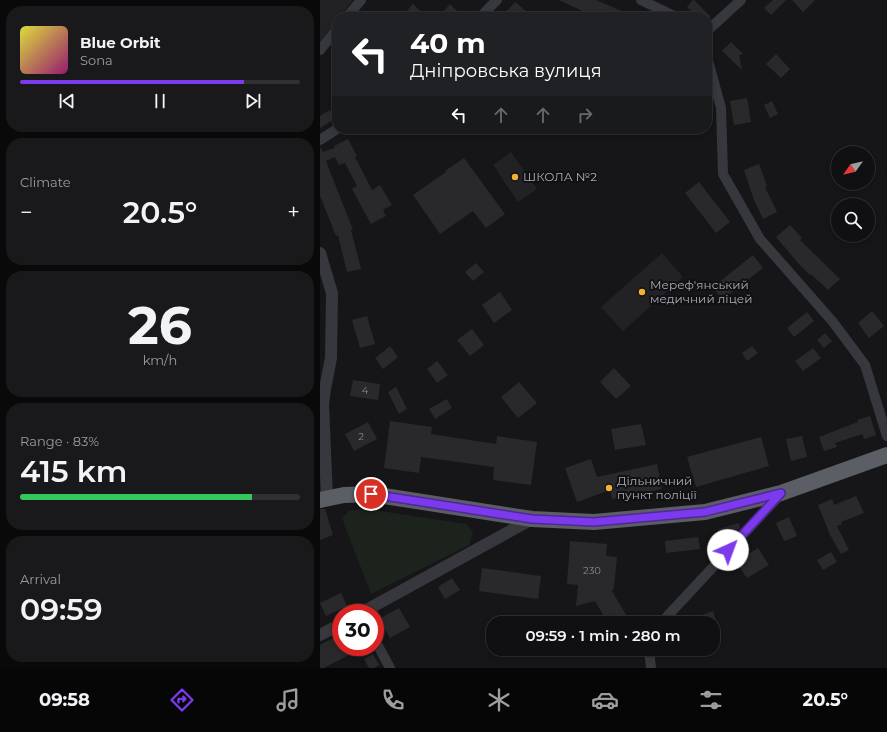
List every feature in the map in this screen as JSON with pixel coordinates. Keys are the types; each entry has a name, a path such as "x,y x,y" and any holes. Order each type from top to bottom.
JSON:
{"highway":[{"path":"323,499 344,495 371,494 532,519 594,522 705,512 781,493 887,455"}],"street":[{"path":"351,12 360,0"},
{"path":"485,12 497,0"},
{"path":"642,0 666,12"},
{"path":"712,27 742,0"},
{"path":"320,50 332,35"},
{"path":"712,75 721,108 723,174 760,239 834,322 865,365 887,436"},
{"path":"320,140 332,132"},
{"path":"320,253 332,293 331,358 322,403 323,499"},
{"path":"667,616 781,493"},
{"path":"377,604 532,519"},
{"path":"320,635 332,629"},
{"path":"384,656 390,668"},
{"path":"650,656 651,668"}],"shaded area":[{"path":"320,0 353,0 344,12 332,12 332,26 320,41"},
{"name":"ШКОЛА №2","path":"511,152 537,189 518,202 493,165"},
{"name":"Мереф'янський медичний ліцей","path":"662,253 683,277 623,331 601,307"},
{"path":"367,509 467,524 473,533 469,545 371,594 342,518 349,511"}],"building":[{"path":"559,0 596,0 624,12 584,12"},
{"path":"694,0 706,12 692,12 687,7"},
{"path":"773,0 786,0 771,15 764,8"},
{"path":"792,0 815,0 803,12"},
{"path":"515,2 526,11 525,12 506,12"},
{"path":"413,4 422,12 406,12"},
{"path":"450,4 457,11 456,12 443,12"},
{"path":"731,42 743,54 739,55 742,70 722,51"},
{"path":"776,54 790,69 781,78 766,64"},
{"path":"747,98 751,122 734,125 730,101"},
{"path":"772,101 778,114 770,118 764,105"},
{"path":"330,110 332,114 332,121 320,128 320,116"},
{"path":"348,139 357,156 355,157 372,190 380,185 392,205 383,210 386,216 371,224 352,189 357,186 345,163 339,165 335,157 326,161 353,230 351,230 361,269 347,272 338,235 336,236 320,196 320,147 323,152 335,148 334,146"},
{"path":"464,158 505,214 486,228 473,211 440,234 413,195"},
{"path":"759,164 767,186 765,187 777,212 763,219 754,200 744,170"},
{"path":"699,182 730,222 716,233 685,193"},
{"path":"790,225 802,238 800,240 840,279 828,290 798,263 776,237"},
{"path":"753,255 763,268 722,300 713,287"},
{"path":"476,263 484,272 473,281 465,272"},
{"path":"500,292 512,310 494,323 482,305"},
{"path":"872,311 884,326 869,338 858,323"},
{"path":"807,312 814,321 794,337 787,328"},
{"path":"367,316 375,344 360,348 352,320"},
{"path":"472,329 484,345 470,356 457,340"},
{"path":"825,333 832,341 824,348 817,340"},
{"path":"390,346 398,357 383,369 375,358"},
{"path":"752,346 758,353 747,361 742,353"},
{"path":"813,348 821,358 803,371 795,361"},
{"path":"437,361 448,375 437,383 427,369"},
{"path":"614,368 631,386 616,399 600,382"},
{"path":"353,380 380,384 378,400 350,396"},
{"path":"519,382 537,403 518,418 501,397"},
{"path":"396,387 407,409 399,414 388,392"},
{"path":"447,399 452,408 435,419 429,409"},
{"path":"870,416 876,435 864,439 862,434 835,443 837,447 824,451 819,437 858,422 857,420"},
{"path":"390,421 432,427 431,434 496,444 497,436 537,442 531,485 493,480 494,467 421,457 419,473 384,468"},
{"path":"368,422 377,439 354,451 345,434"},
{"path":"641,424 646,445 615,450 611,429"},
{"path":"802,436 807,457 791,461 786,439"},
{"path":"761,437 769,466 696,487 687,457"},
{"path":"591,459 597,477 657,464 662,489 612,499 610,490 577,502 565,468"},
{"path":"856,496 864,513 841,522 842,524 837,526 849,550 841,554 830,535 818,505 832,499 834,505"},
{"path":"320,509 325,509 333,535 320,540"},
{"path":"789,517 797,536 784,541 776,523"},
{"path":"739,523 740,528 734,535 721,539 718,529"},
{"path":"698,537 700,549 666,553 665,541"},
{"path":"570,541 607,544 606,556 617,557 614,588 612,591 627,616 604,616 595,601 576,606 578,585 567,584"},
{"path":"758,548 769,565 747,578 736,562"},
{"path":"831,552 837,562 823,570 817,560"},
{"path":"482,568 541,576 538,599 479,591"},
{"path":"452,578 460,590 445,599 438,587"},
{"path":"341,593 346,604 332,604 332,613 326,616 320,603"},
{"path":"399,608 410,627 390,638 384,628 384,616"},
{"path":"713,611 715,616 702,616"},
{"path":"332,639 332,656 347,656 324,668 320,668 320,645"},
{"path":"369,656 374,656 379,665 374,668 369,668 364,659"}],"place":[{"name":"ШКОЛА №2","path":"515,177"},
{"name":"Мереф'янський медичний ліцей","path":"642,292"},
{"name":"Дільничний пункт поліції","path":"609,488"}],"route":[{"path":"371,494 532,519 594,522 705,512 781,493 728,550"}]}
